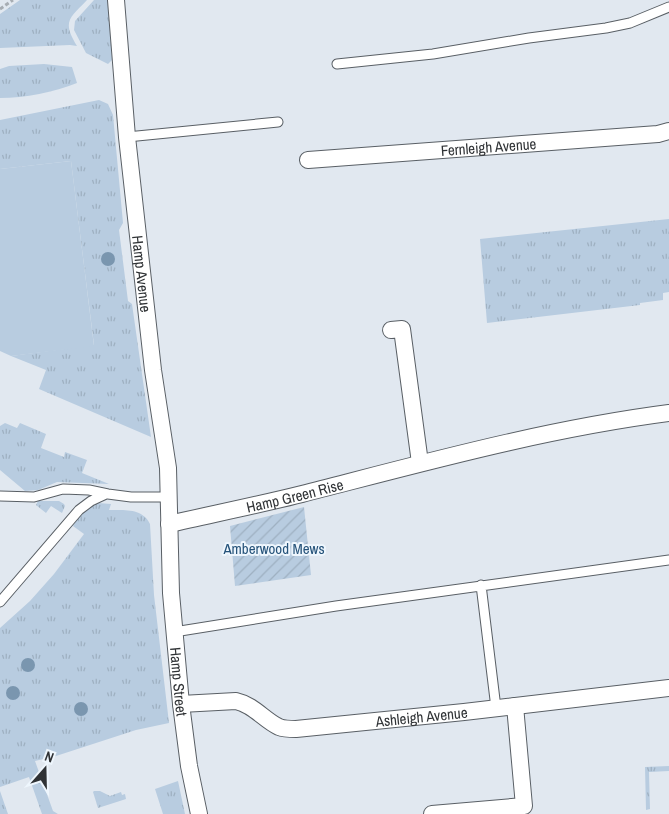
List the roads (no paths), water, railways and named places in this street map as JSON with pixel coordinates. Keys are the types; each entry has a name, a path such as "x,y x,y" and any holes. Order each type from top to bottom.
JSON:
{"street":[{"name":"Hamp Avenue","path":"116,0 127,137 153,370 166,452 169,498 169,547"},
{"name":"Fernleigh Avenue","path":"308,160 658,134 669,131"},
{"path":"402,328 420,463"},
{"name":"Hamp Green Rise","path":"169,524 299,494 420,463 559,432 669,413"},
{"name":"Hamp Street","path":"169,547 170,593 181,704 189,766 199,814"},
{"name":"Ashleigh Avenue","path":"181,704 236,701 253,708 278,726 296,729 669,688"},
{"path":"432,814 526,810 515,706"}],"lane":[{"path":"337,64 433,54 529,38 606,28 630,23 669,7"},
{"path":"127,137 278,122"},
{"path":"0,496 34,497 63,489 90,490 130,497 169,498"},
{"path":"0,602 80,510 91,501 106,494"},
{"path":"174,632 481,585 669,560"},
{"path":"481,585 496,708"}],"park label":[{"name":"Amberwood Mews","path":"274,548"}]}
